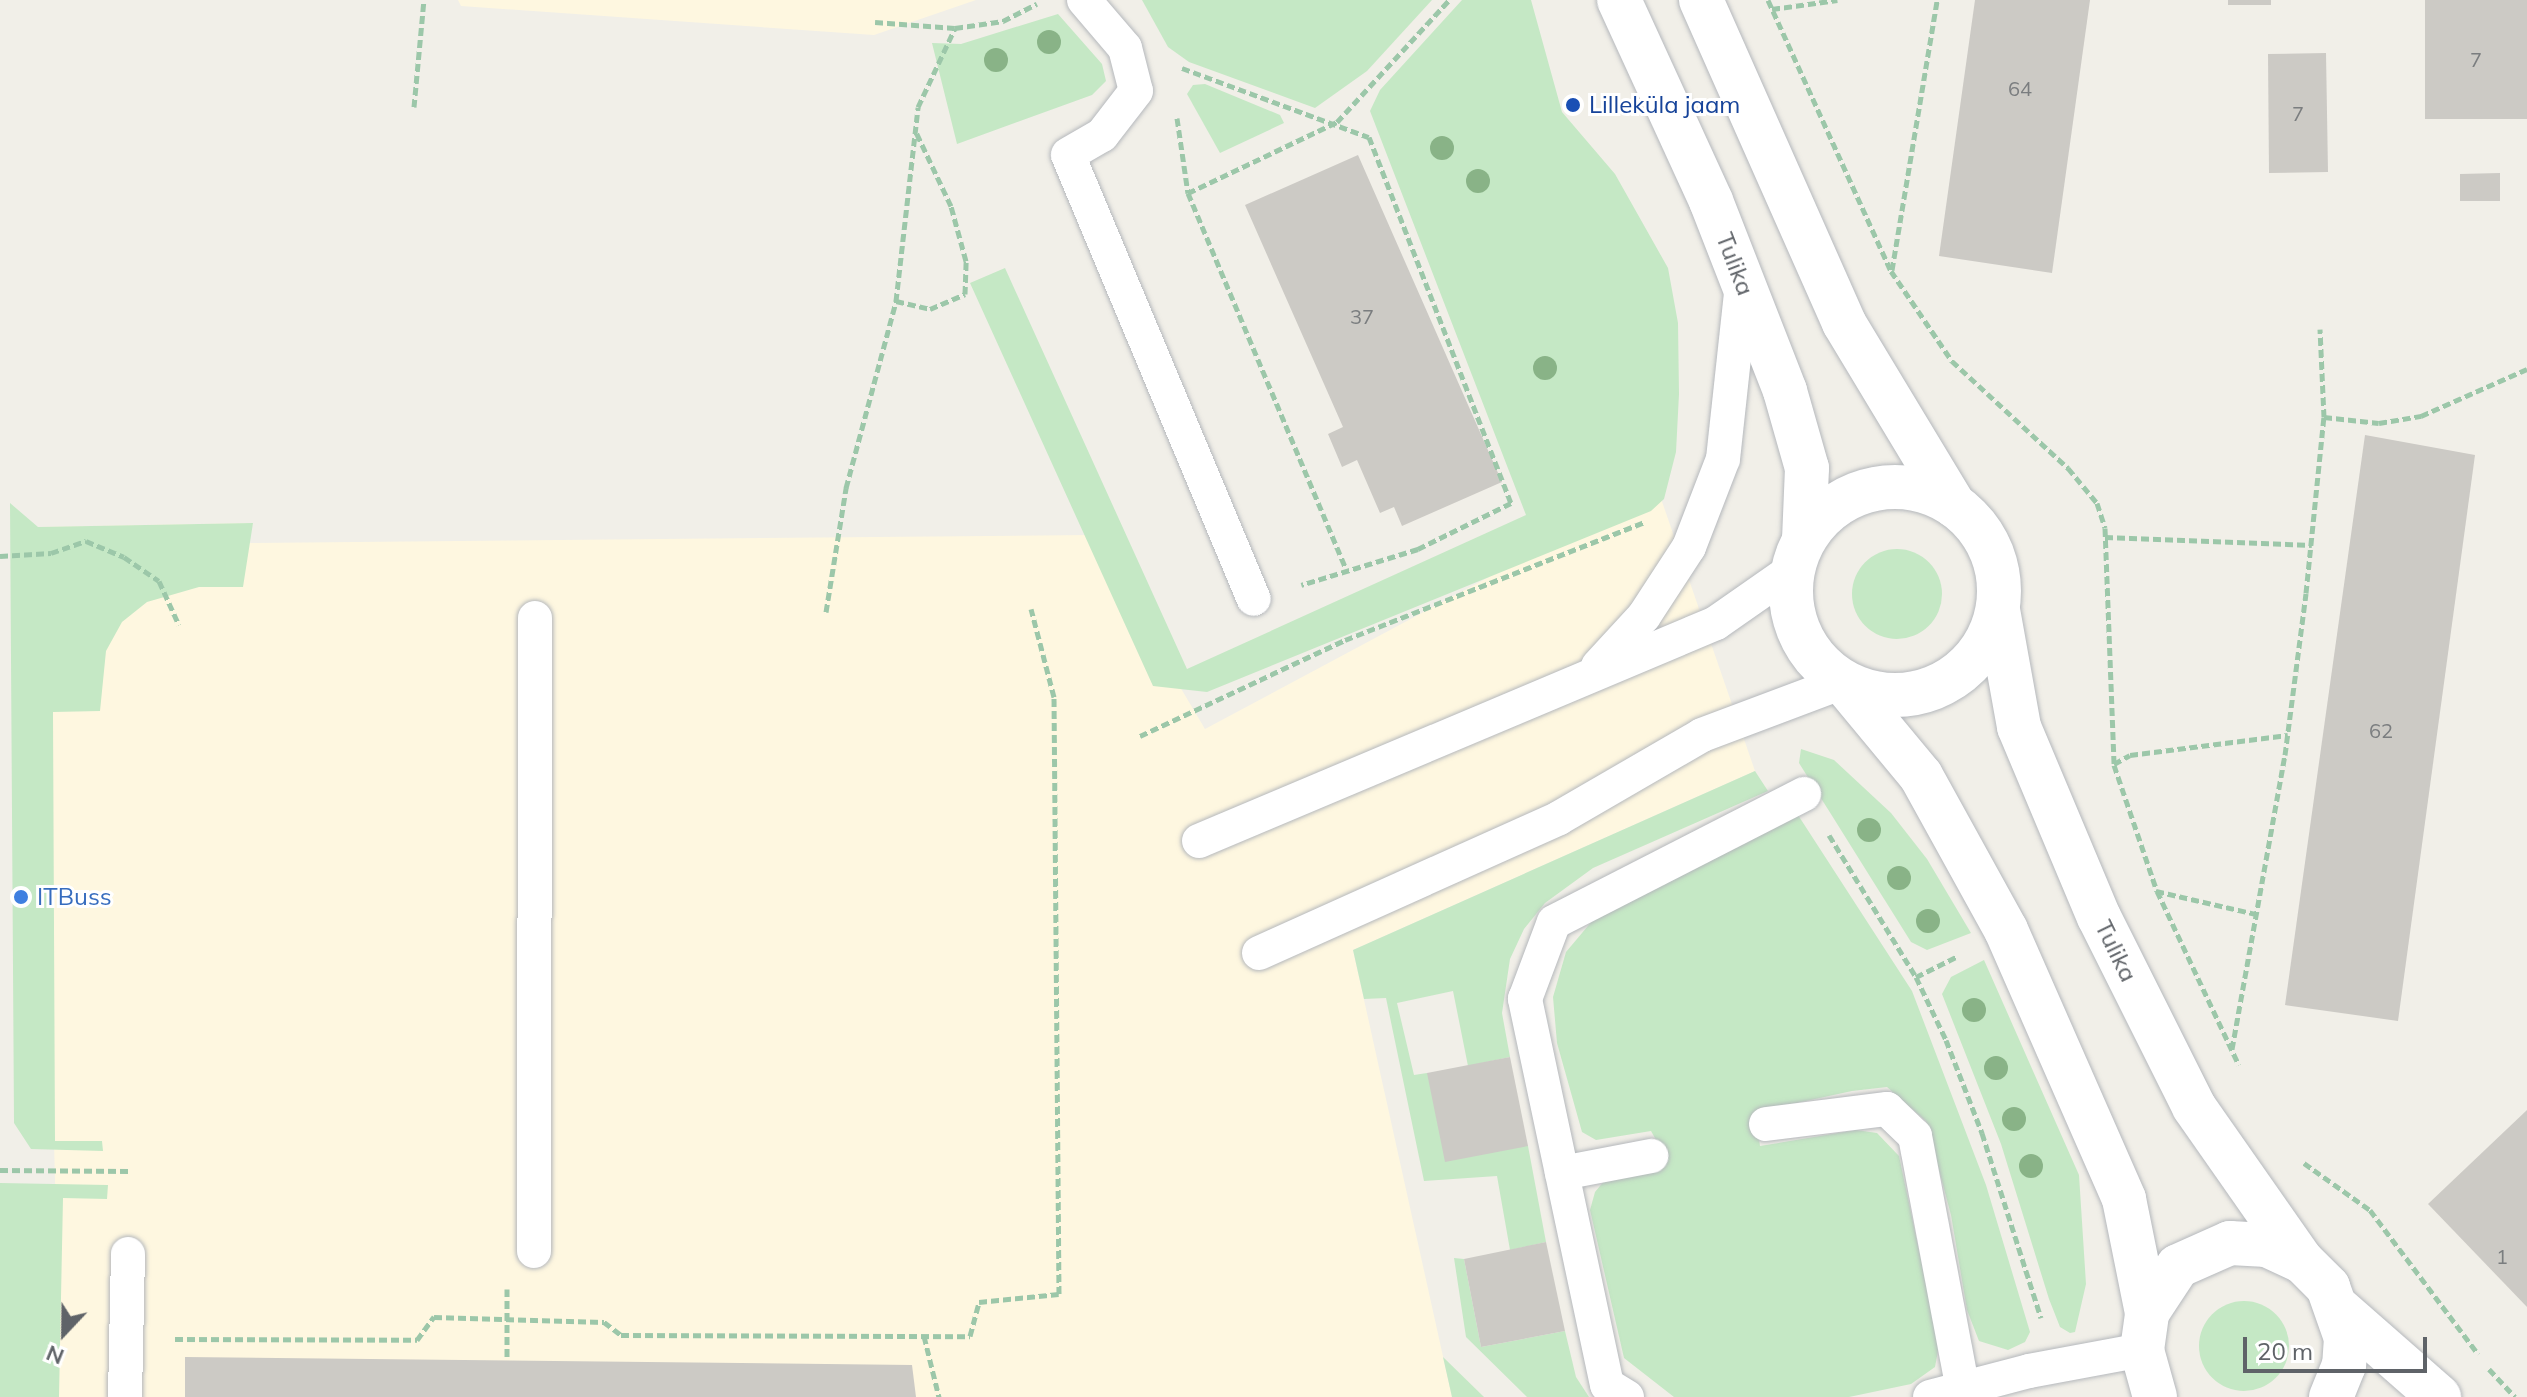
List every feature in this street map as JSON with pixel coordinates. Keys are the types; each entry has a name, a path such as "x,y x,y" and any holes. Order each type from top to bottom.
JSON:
{"street":[{"name":"Tulika","path":"1619,0 1711,201 1785,391 1807,468 1798,555"},
{"path":"1701,0 1844,323 1954,505 1979,530 1993,555 1998,610 1987,641 1967,668 1939,687 1907,695 1875,694 1843,682"},
{"path":"1954,505 1924,490 1889,486 1867,491 1826,512 1798,555 1791,603 1799,636 1818,662 1843,682 1921,776 2006,930 2124,1199 2156,1396"},
{"name":"Tulika","path":"1998,610 2019,727 2099,917 2194,1107 2302,1261"},
{"path":"2144,1331 2178,1266 2230,1243 2267,1245 2302,1261 2328,1287 2340,1310 2439,1397"},
{"path":"2331,1397 2344,1365 2340,1310"}],"lane":[{"path":"1084,0 1125,48 1136,91 1102,135 1068,155 1254,599"},
{"path":"1593,671 1644,616 1689,547 1723,459 1742,285"},
{"path":"1199,841 1593,671 1716,623 1798,555"},
{"path":"534,1251 535,618"},
{"path":"1259,953 1559,818 1702,735 1843,682"},
{"path":"1627,1397 1607,1385 1525,999 1554,922 1804,794"},
{"path":"1766,1124 1887,1109 1915,1136 1963,1389"},
{"path":"1562,1173 1651,1156"},
{"path":"125,1397 128,1254"},
{"path":"1930,1397 2057,1366 2144,1331"}],"path":[{"path":"414,107 424,0"},
{"path":"875,22 955,28 1003,21 1044,0"},
{"path":"1188,193 1337,122 1449,0"},
{"path":"1768,0 1891,271 1952,361 2068,468 2097,503 2105,537 2114,765 2157,891 2243,1074"},
{"path":"1772,9 1837,0"},
{"path":"1891,271 1937,0"},
{"path":"826,612 846,488 896,301 918,107 955,28"},
{"path":"1125,48 1337,122 1369,137 1511,503 1418,549 1254,599"},
{"path":"1176,109 1188,193 1347,571"},
{"path":"896,301 930,309 965,294 966,261 951,206 916,131"},
{"path":"2232,1050 2288,735 2312,545 2324,417 2320,329"},
{"path":"2324,417 2379,423 2421,416 2527,369"},
{"path":"1140,736 1345,640 1657,517"},
{"path":"2105,537 2312,545"},
{"path":"0,556 51,553 86,541 124,557 159,581 179,625"},
{"path":"126,1335 191,1340 417,1340 434,1317 604,1322 621,1335 970,1336 979,1302 1059,1294 1054,697 1031,609"},
{"path":"2114,765 2130,755 2288,735"},
{"path":"1804,794 1916,977 1982,1133 2057,1366"},
{"path":"2157,891 2256,914"},
{"path":"1916,977 1970,950"},
{"path":"2301,1159 2318,1177 2370,1210 2515,1397"},
{"path":"0,1170 129,1171"},
{"path":"507,1278 507,1360"},
{"path":"924,1336 939,1397"}],"shaded area":[{"path":"458,0 976,0 874,35 461,6"},
{"path":"1657,487 1755,771 1353,950 1452,1397 53,1397 58,1296 38,527 253,523 247,543 1090,535 1205,729"}],"green space":[{"path":"1142,0 1432,0 1367,71 1315,108 1189,62 1168,47"},
{"path":"1462,0 1531,0 1562,112 1615,174 1668,268 1678,323 1679,394 1676,452 1664,499 1651,511 1207,692 1153,686 970,283 1005,268 1187,669 1526,515 1370,111 1380,90"},
{"path":"1058,14 1102,64 1106,81 1092,95 957,144 932,43 961,44"},
{"path":"1205,84 1280,115 1284,123 1220,153 1187,94 1193,85"},
{"path":"10,503 38,527 253,523 243,587 199,587 147,602 122,622 106,651 100,711 53,712 55,1141 102,1141 103,1151 31,1149 14,1123"},
{"path":"1897,549 1914,553 1929,562 1938,577 1942,594 1938,611 1929,626 1914,635 1897,639 1880,635 1865,626 1856,611 1852,594 1856,577 1865,562 1880,553"},
{"path":"1801,749 1834,760 1891,813 1927,859 1971,933 1927,950 1911,942 1799,763"},
{"path":"1755,771 1768,791 1593,868 1545,903 1524,929 1510,959 1502,1013 1510,1057 1468,1066 1453,991 1397,1003 1414,1075 1427,1073 1528,1146 1546,1242 1510,1250 1497,1176 1424,1181 1386,998 1364,999 1353,950"},
{"path":"1798,815 1912,991 1986,1185 2030,1332 2025,1342 2008,1350 1979,1341 1967,1310 1951,1215 1926,1121 1887,1087 1852,1091 1755,1112 1760,1146 1856,1130 1877,1133 1899,1156 1939,1345 1935,1367 1911,1384 1849,1397 1674,1397 1624,1358 1590,1210 1595,1192 1609,1175 1660,1147 1651,1131 1596,1140 1582,1132 1557,1043 1553,997 1566,952 1598,914"},
{"path":"1984,960 2079,1175 2086,1284 2075,1332 2070,1333 2060,1327 2001,1144 1942,994 1951,977"},
{"path":"0,1183 108,1185 107,1199 63,1198 59,1397 0,1397"},
{"path":"1454,1258 1464,1259 1481,1347 1565,1331 1576,1377 1589,1397 1527,1397 1466,1337"},
{"path":"2244,1301 2261,1305 2276,1314 2285,1329 2289,1346 2285,1363 2276,1378 2261,1387 2244,1391 2227,1387 2212,1378 2203,1363 2199,1346 2203,1329 2212,1314 2227,1305"},
{"path":"1443,1357 1484,1397 1452,1397"}],"building":[{"path":"1975,0 2090,0 2052,273 1939,256"},
{"path":"2228,0 2271,0 2271,5 2228,5"},
{"path":"2425,0 2527,0 2527,119 2425,119"},
{"path":"2326,53 2328,172 2269,173 2268,54"},
{"path":"1358,155 1502,482 1402,526 1394,507 1380,513 1357,460 1342,467 1328,434 1343,427 1245,205"},
{"path":"2500,173 2500,201 2460,201 2460,174"},
{"path":"2365,435 2475,455 2398,1021 2285,1005"},
{"path":"1510,1057 1528,1146 1445,1162 1427,1073"},
{"path":"2527,1110 2527,1307 2428,1204"},
{"path":"1546,1242 1565,1331 1481,1347 1464,1259"},
{"path":"185,1357 912,1365 916,1397 185,1397"}],"place":[{"name":"Lilleküla jaam","path":"1573,105"},
{"name":"ITBuss","path":"21,897"}]}
